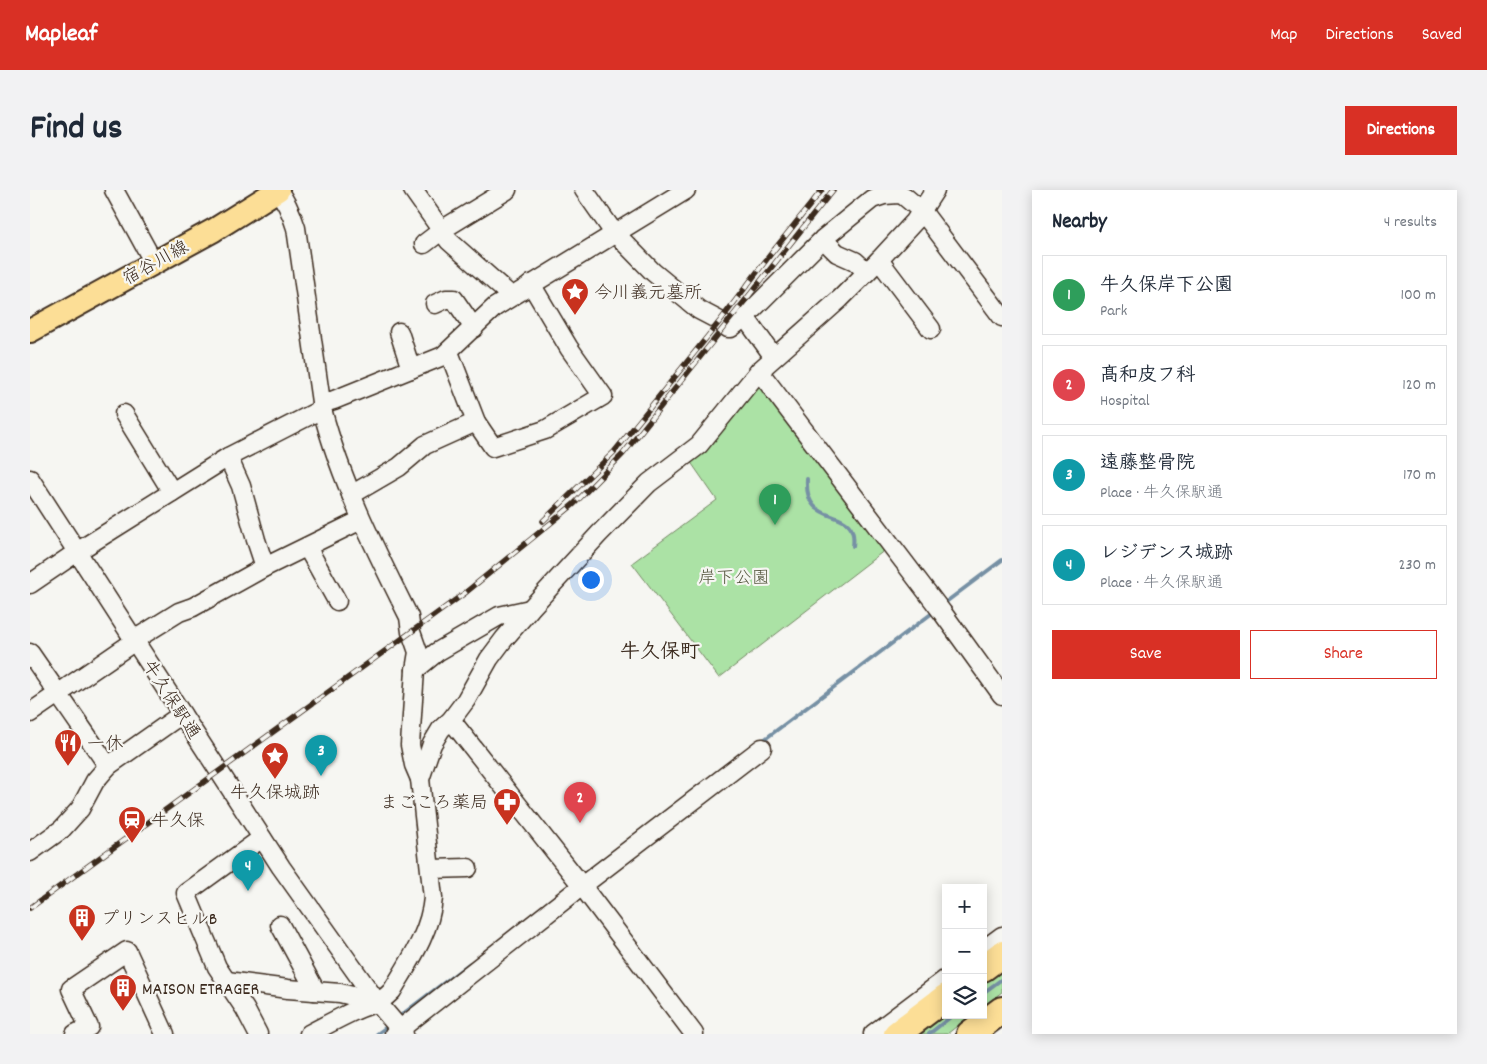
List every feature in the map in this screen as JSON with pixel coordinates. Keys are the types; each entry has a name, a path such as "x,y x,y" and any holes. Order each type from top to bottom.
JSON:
{"highway":[{"path":"987,965 1002,954"},
{"path":"897,1034 942,1000"},
{"path":"970,1034 1002,1010"}],"main road":[{"name":"宿谷川線","path":"30,331 214,230 277,190"}],"street":[{"path":"114,190 154,262"},
{"path":"277,190 293,217 296,228 321,406 329,438 361,520 409,617 411,632 418,652 410,745 414,765 420,779 433,898 432,914 426,930 392,990 377,1002 357,1009 309,1034"},
{"path":"413,190 449,241 511,296"},
{"path":"424,244 445,228 507,190"},
{"path":"584,190 615,232 653,272 699,310 720,321 729,329 745,317 823,239 877,196 899,194 922,211 1002,317"},
{"path":"30,584 77,552 228,457 321,406 443,356 495,307 511,296 686,190"},
{"path":"420,779 432,744 441,729 451,720 466,700 504,638 598,534 649,483 699,445 759,371 840,299 873,266 915,221 935,190"},
{"path":"823,239 837,253 873,266 931,329"},
{"path":"449,352 476,422 493,447 546,430 605,403 604,396 569,348 531,284"},
{"path":"435,304 446,299 454,299 474,328"},
{"path":"745,317 774,358"},
{"path":"399,332 411,369"},
{"path":"759,371 942,612 1002,695"},
{"path":"124,414 172,492"},
{"path":"351,495 399,467 425,445 476,422"},
{"path":"228,457 241,486 265,567"},
{"name":"牛久保駅通","path":"30,479 315,918 400,1033"},
{"path":"30,713 134,640 179,612 193,608 265,567 361,520"},
{"path":"307,547 337,601"},
{"path":"415,670 437,652 499,616 530,610"},
{"path":"30,653 108,766"},
{"path":"30,852 62,829 80,810 95,781 108,766 182,714"},
{"path":"451,720 582,886 694,1034"},
{"path":"400,1033 582,886 762,748"},
{"path":"258,1034 245,1009 217,967 186,893 262,838"},
{"path":"431,869 468,868"},
{"path":"280,925 314,991"},
{"path":"987,947 1002,936"},
{"path":"75,1034 89,1027 71,989 127,951 165,1034"},
{"path":"227,982 340,993 377,1002"},
{"path":"873,1034 942,982"},
{"path":"991,1034 1002,1025"}],"green space":[{"name":"岸下公園","path":"759,378 885,550 719,678 632,563 717,500 690,461"},
{"path":"1002,961 1002,992 987,1003 987,974"},
{"path":"942,1007 942,1019 966,1019 947,1034 906,1034"}],"waterway":[{"path":"807,479 808,495 814,506 822,512 848,524 853,533 853,546"},
{"path":"942,605 1002,560"},
{"path":"761,742 935,611"},
{"path":"400,1016 470,963"},
{"path":"987,990 1002,979"},
{"path":"929,1034 948,1019"},
{"path":"377,1034 388,1026"}],"railway":[{"path":"543,521 614,452 720,321 822,190"},
{"path":"30,908 465,593 574,504 623,454 833,190"}],"place":[{"name":"今川義元墓所","path":"575,316"},
{"name":"牛久保岸下公園","path":"775,525"},
{"name":"一休","path":"68,767"},
{"name":"遠藤整骨院","path":"321,776"},
{"name":"牛久保城跡","path":"275,780"},
{"name":"髙和皮フ科","path":"580,823"},
{"name":"まごころ薬局","path":"507,826"},
{"name":"牛久保","path":"132,844"},
{"name":"レジデンス城跡","path":"248,891"},
{"name":"プリンスヒルB","path":"82,942"},
{"name":"MAISON ETRAGER","path":"123,1012"}],"district":[{"name":"牛久保町","path":"660,650"}]}
